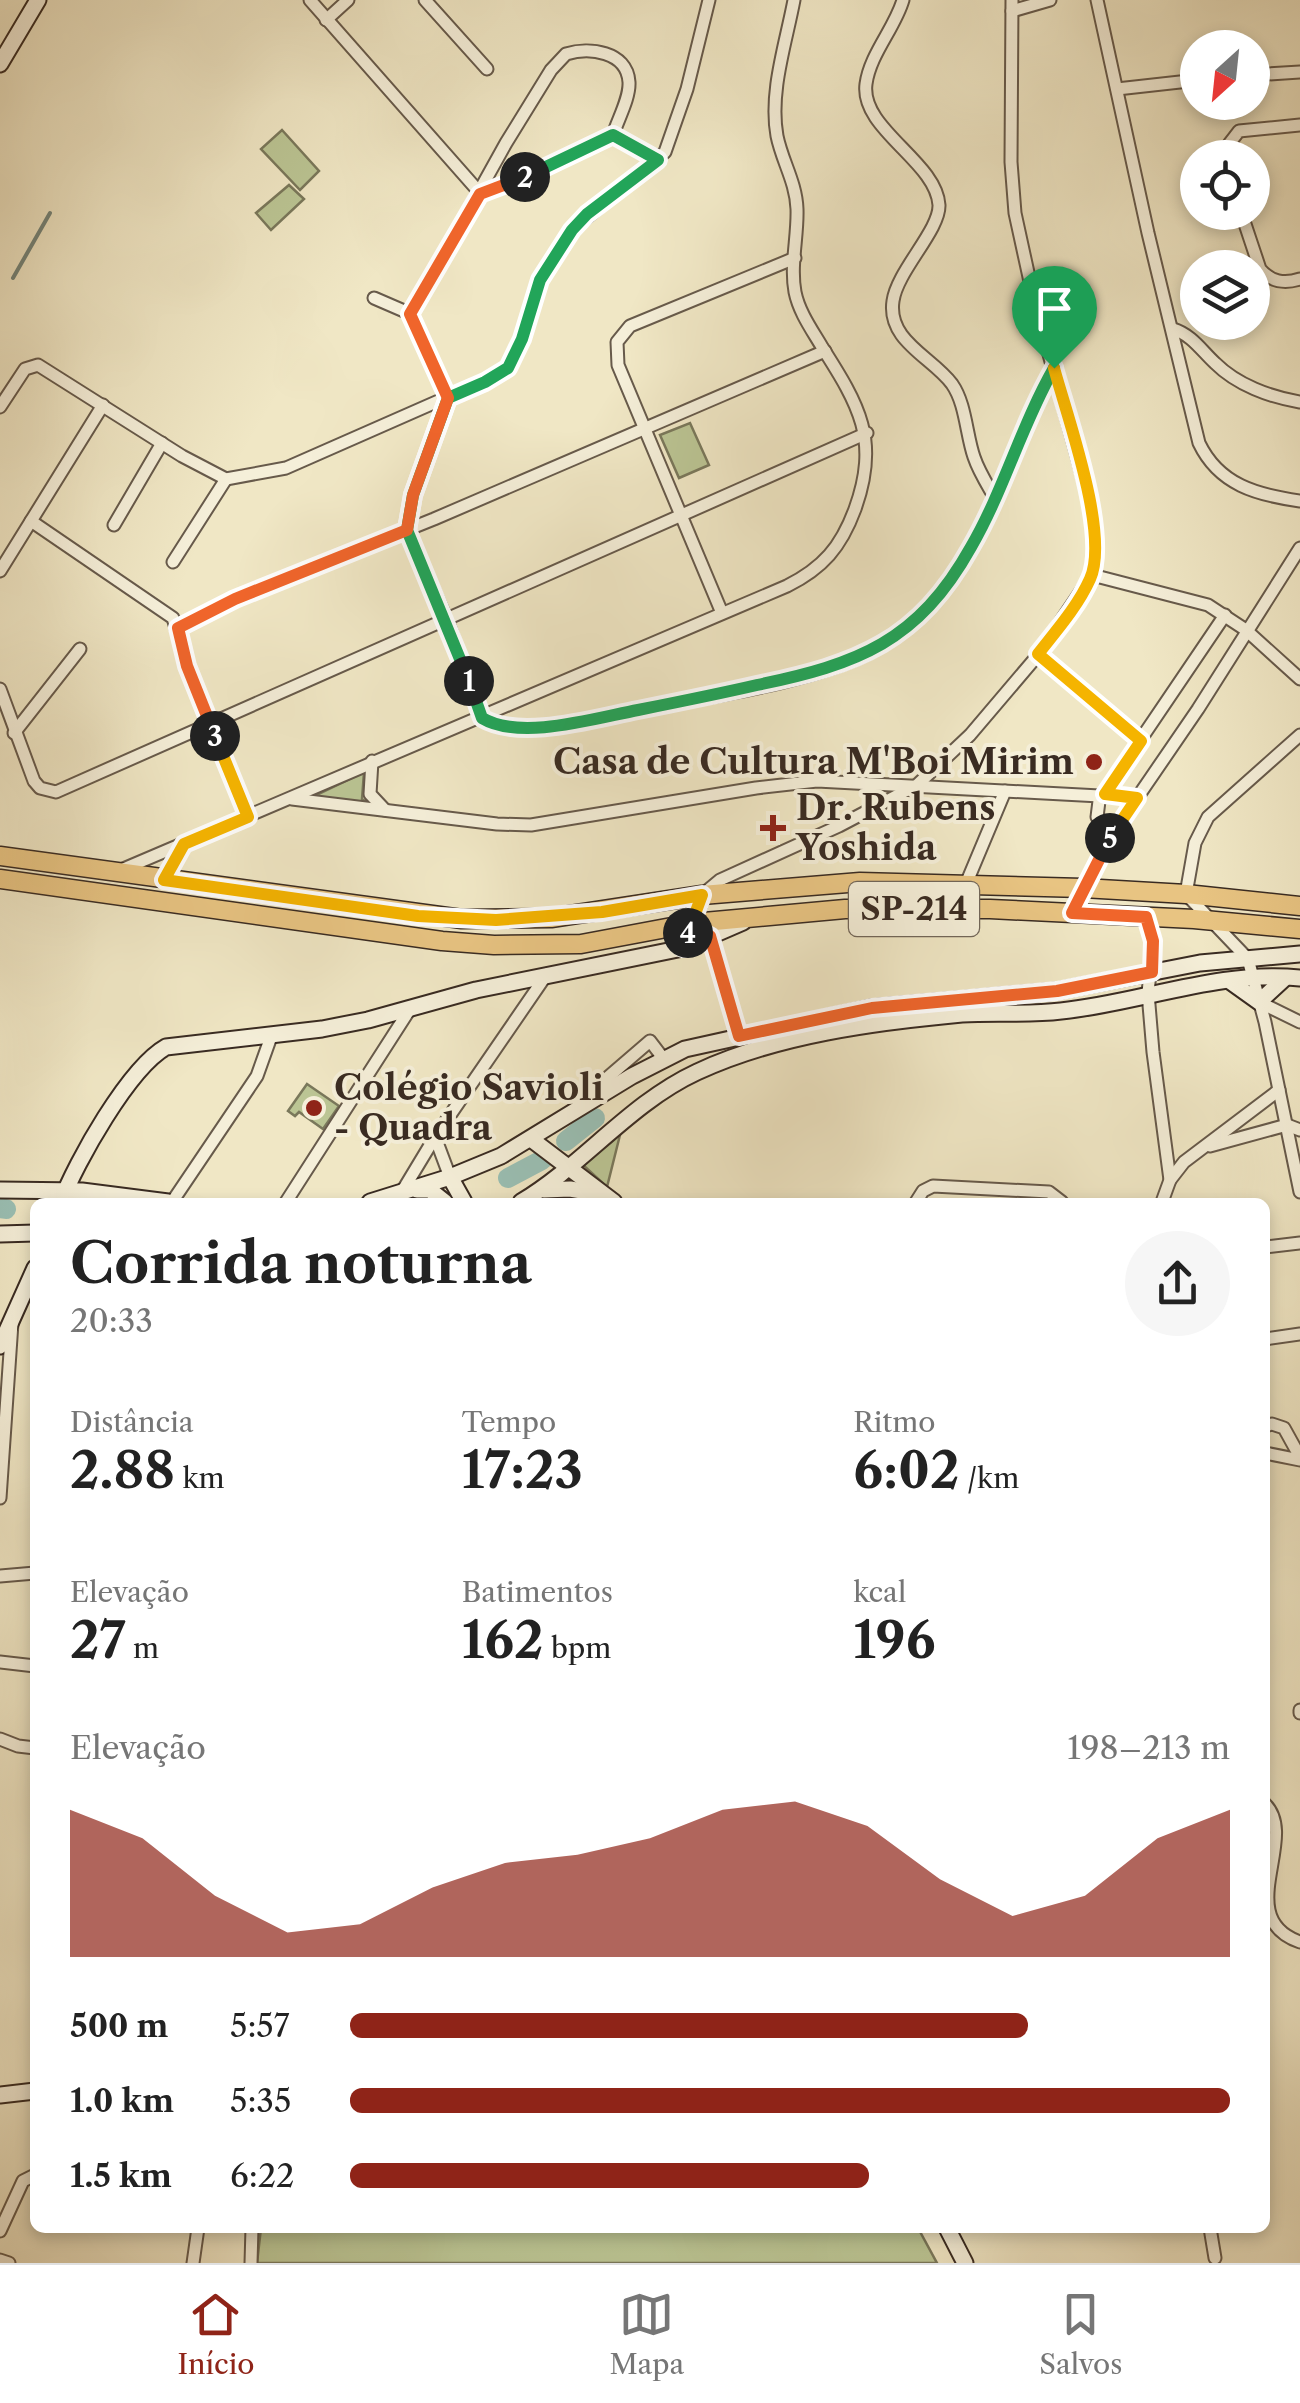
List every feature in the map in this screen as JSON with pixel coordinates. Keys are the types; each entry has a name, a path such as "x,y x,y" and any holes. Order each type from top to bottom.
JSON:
{"main road":[{"path":"0,64 38,0"},
{"name":"SP-214","path":"0,856 418,916 496,920 602,912 702,895 846,882 1083,888 1300,906"},
{"name":"SP-214","path":"0,879 423,939 494,945 581,944 693,923 756,916 921,908 1146,917 1300,930"},
{"path":"126,896 155,891 164,880"},
{"path":"683,948 702,895"},
{"path":"64,1196 75,1170 118,1100 156,1052 179,1043 322,1029 547,974 683,948 756,916"},
{"path":"381,1198 501,1156 663,1058 739,1036 872,1008 1057,991 1152,972 1300,954"},
{"path":"527,1198 572,1168 644,1105 674,1085 708,1067 748,1053 903,1021 964,1014 1060,1012 1227,981 1292,978"},
{"path":"1227,981 1259,1002 1292,978"},
{"path":"531,1139 609,1198"},
{"path":"450,1177 462,1198"},
{"path":"0,1190 99,1198"},
{"path":"403,1190 430,1190 440,1198"},
{"path":"542,1190 583,1190 605,1198"},
{"path":"0,1234 30,1233"},
{"path":"0,1346 30,1280"},
{"path":"0,2095 30,2092"},
{"path":"950,2233 965,2263"}],"street":[{"path":"310,0 480,194"},
{"path":"326,20 348,0"},
{"path":"425,0 488,69"},
{"path":"0,407 25,369 38,366 162,444 226,478 286,468 485,382 508,368 522,339 540,280 572,230 658,160 671,141 709,0"},
{"path":"116,873 722,614 809,575 834,554 863,489 868,462 867,433 846,385 796,297 796,195 776,135 775,112 794,0"},
{"path":"903,0 870,70 866,93 872,110 924,173 939,204 935,220 899,282 892,317 910,344 956,390 974,456 994,498"},
{"path":"702,895 720,880 917,785 970,735 1038,654 1092,575 1095,549 1090,502 1034,300 1015,212 1012,6 1050,0"},
{"path":"1100,0 1148,232 1192,415 1207,460 1234,484 1300,502"},
{"path":"0,40 18,34"},
{"path":"410,314 551,70 566,54 598,52 617,59 626,70 628,89 613,135 544,169 480,194"},
{"path":"1270,74 1300,72"},
{"path":"1117,89 1180,82"},
{"path":"1232,140 1239,131 1300,125"},
{"path":"613,135 658,160"},
{"path":"1247,230 1260,269 1267,276 1284,282 1300,279"},
{"path":"722,614 643,428 616,353 622,333 630,326 795,258"},
{"path":"374,298 410,314 448,398 413,495 407,530 447,620 482,718 500,726 546,727 795,678 857,658 894,637 935,601 973,545 1034,403 1054,368"},
{"path":"1173,328 1194,340 1229,375 1253,388 1300,402"},
{"path":"175,623 407,530 825,351"},
{"path":"0,571 103,405"},
{"path":"0,689 14,733 40,788 56,792 867,433"},
{"path":"114,525 162,444"},
{"path":"172,562 226,478"},
{"path":"30,521 175,623 208,722 248,817"},
{"path":"1072,913 1111,836 1198,709 1300,548"},
{"path":"1092,575 1193,600 1225,615 1300,679"},
{"path":"1111,836 1096,811 1099,801 1225,615"},
{"path":"14,733 80,649"},
{"path":"1038,654 1141,741"},
{"path":"1300,735 1208,817 1195,843 1186,894 1248,959 1300,1192"},
{"path":"372,762 370,794 385,810"},
{"path":"290,799 531,825 776,785 817,782 1137,798"},
{"path":"854,783 867,791 877,806"},
{"path":"966,884 1006,792"},
{"path":"164,880 184,844"},
{"path":"1146,917 1153,941 1148,993 1170,1180"},
{"path":"710,936 739,1036"},
{"path":"403,1190 435,1136 547,974"},
{"path":"1259,1002 1300,1022"},
{"path":"289,1198 410,1009"},
{"path":"173,1198 257,1076 272,1034"},
{"path":"1163,1198 1170,1180 1184,1162 1279,1090"},
{"path":"1201,1148 1287,1124 1300,1130"},
{"path":"435,1136 450,1177"},
{"path":"919,1197 933,1186 989,1196 1049,1192 1057,1198"},
{"path":"1270,1245 1300,1242"},
{"path":"0,1498 12,1321"},
{"path":"1270,1338 1300,1334"},
{"path":"0,1358 9,1377"},
{"path":"1270,1425 1284,1428 1300,1458"},
{"path":"1270,1454 1300,1458"},
{"path":"0,1576 30,1574"},
{"path":"0,1662 30,1665"},
{"path":"0,1738 30,1747"},
{"path":"1270,1808 1278,1818 1280,1832 1270,1882 1272,1918 1282,1931 1300,1942"},
{"path":"0,2231 23,2180 30,2177"},
{"path":"193,2263 197,2233"},
{"path":"251,2263 252,2233"},
{"path":"1211,2233 1215,2261"},
{"path":"0,2260 9,2263"}],"green space":[{"path":"282,130 319,171 300,190 261,149"},
{"path":"289,185 304,199 271,230 256,213"},
{"path":"690,423 709,465 679,478 660,435"},
{"path":"364,772 362,799 373,806 310,798"},
{"name":"Colégio Savioli - Quadra","path":"307,1084 339,1106 323,1129 299,1112 295,1116 288,1111"},
{"path":"621,1131 607,1187 583,1165"},
{"path":"260,2233 921,2233 937,2263 257,2263"}],"waterway":[{"path":"13,278 50,213"},
{"path":"566,1141 595,1118"},
{"path":"508,1178 542,1160"},
{"path":"0,1208 6,1209"}],"place":[{"name":"Casa de Cultura M'Boi Mirim","path":"1094,762"},
{"name":"Dr. Rubens Yoshida","path":"773,828"},
{"name":"Colégio Savioli - Quadra","path":"314,1108"}],"route":[{"path":"1054,368 1034,403 973,545 935,601 875,650 817,672 640,709 546,727 494,724 482,718 447,620 407,530 413,495 448,398 508,368 522,339 540,280 556,252 587,214 658,160 613,135 544,169 480,194 410,314 448,398 413,495 408,515 407,530 235,599 178,628 187,666 248,817 184,844 164,880 418,916 496,920 602,912 702,895 683,948 710,936 739,1036 872,1008 1057,991 1152,972 1153,941 1146,917 1072,913 1111,836 1137,798 1105,794 1141,741 1038,654 1092,575 1095,549 1090,502 1054,368"}]}
